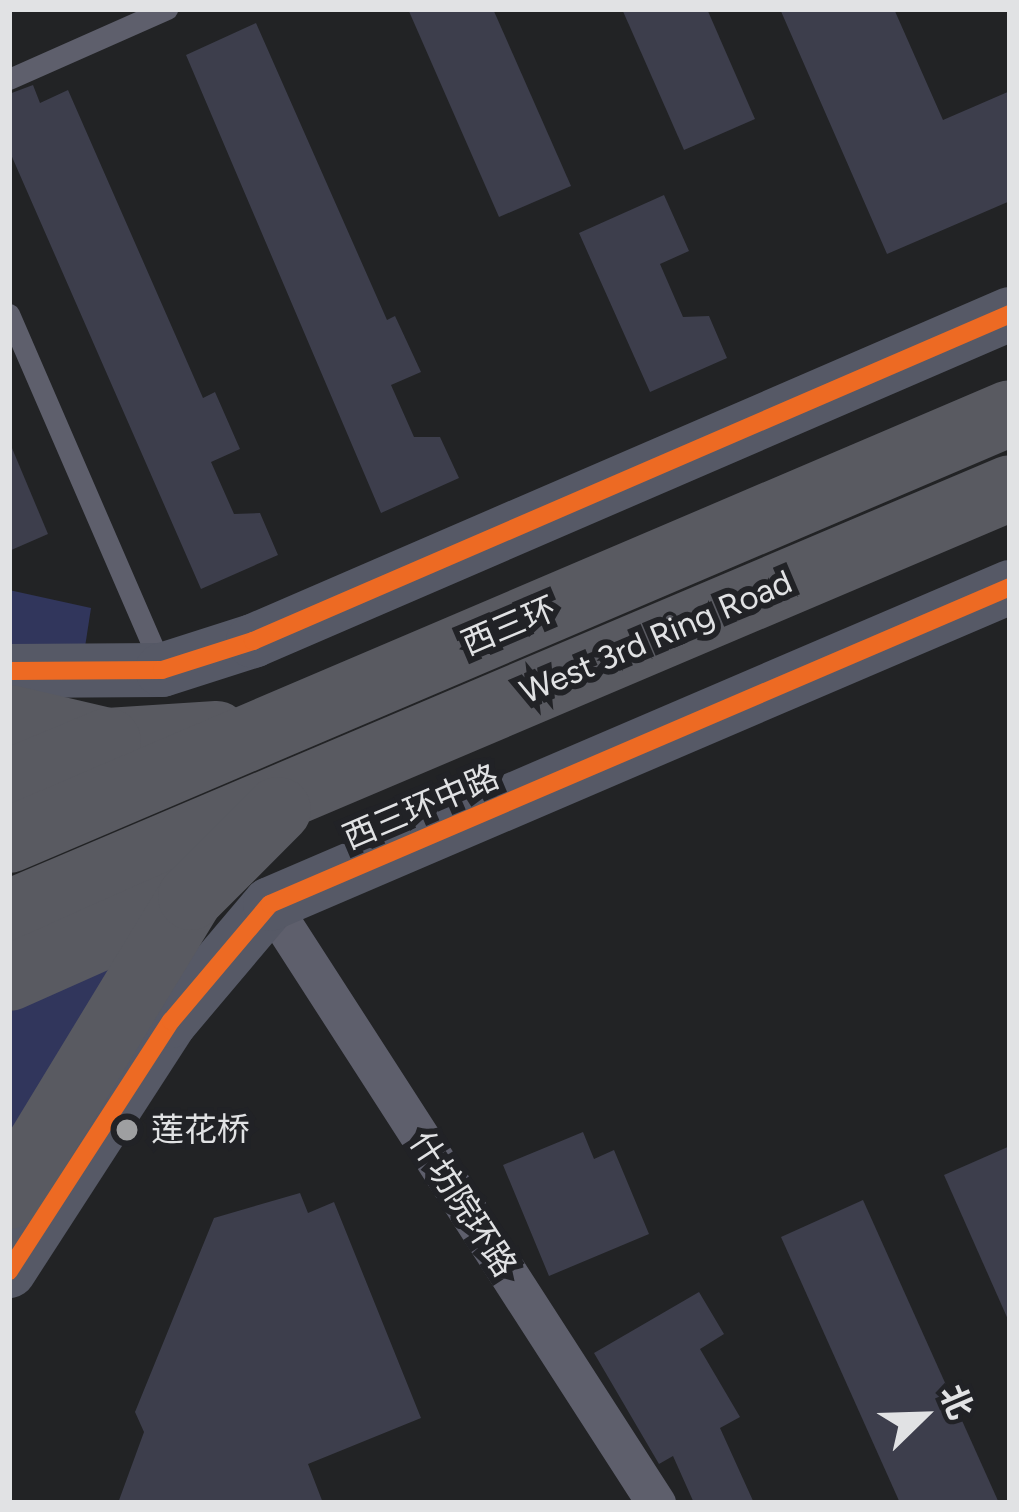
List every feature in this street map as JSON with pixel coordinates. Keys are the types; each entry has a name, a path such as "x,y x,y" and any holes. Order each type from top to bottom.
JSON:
{"highway":[{"path":"844,482 1010,366"},
{"name":"西三环","path":"9,840 1010,412"},
{"name":"West 3rd Ring Road","path":"302,787 1010,488"},
{"path":"9,718 108,741 263,731"},
{"path":"9,782 108,741"},
{"path":"9,1196 191,897 302,787"},
{"path":"9,913 302,787"},
{"path":"9,978 191,897"}],"street":[{"path":"9,671 162,670 253,640 1010,314"},
{"name":"西三环中路","path":"9,1271 171,1021 270,904 1010,587"},
{"name":"什坊院环路","path":"270,904 656,1503"}],"lane":[{"path":"9,79 167,9"},
{"path":"9,314 162,670"}],"shaded area":[{"path":"9,590 91,608 85,647 9,649"},
{"path":"115,964 9,1139 9,1012"}],"building":[{"path":"408,9 493,9 571,186 499,217"},
{"path":"622,9 707,9 755,119 684,150"},
{"path":"780,9 894,9 943,120 1010,91 1010,201 887,254"},
{"path":"256,23 387,320 395,316 421,372 391,385 414,437 440,437 459,478 381,513 186,55"},
{"path":"33,85 40,103 68,90 203,398 215,392 240,449 211,462 234,514 260,513 278,555 201,589 9,150 9,94"},
{"path":"664,195 689,251 660,264 683,317 709,316 727,358 650,392 579,233"},
{"path":"9,441 48,534 9,551"},
{"path":"583,1132 594,1159 614,1150 649,1234 549,1276 503,1165"},
{"path":"1010,1146 1010,1324 944,1175"},
{"path":"300,1193 308,1213 334,1202 421,1418 308,1464 323,1503 118,1503 144,1432 135,1412 214,1218"},
{"path":"863,1200 999,1503 900,1503 781,1237"},
{"path":"699,1292 724,1334 700,1349 740,1417 720,1428 754,1503 694,1503 673,1456 659,1464 594,1353"}],"cycle path":[{"path":"9,671 162,670 253,641 1010,314"},
{"path":"9,1271 171,1021 270,904 1010,587"}],"place":[{"name":"莲花桥","path":"127,1130"}]}
